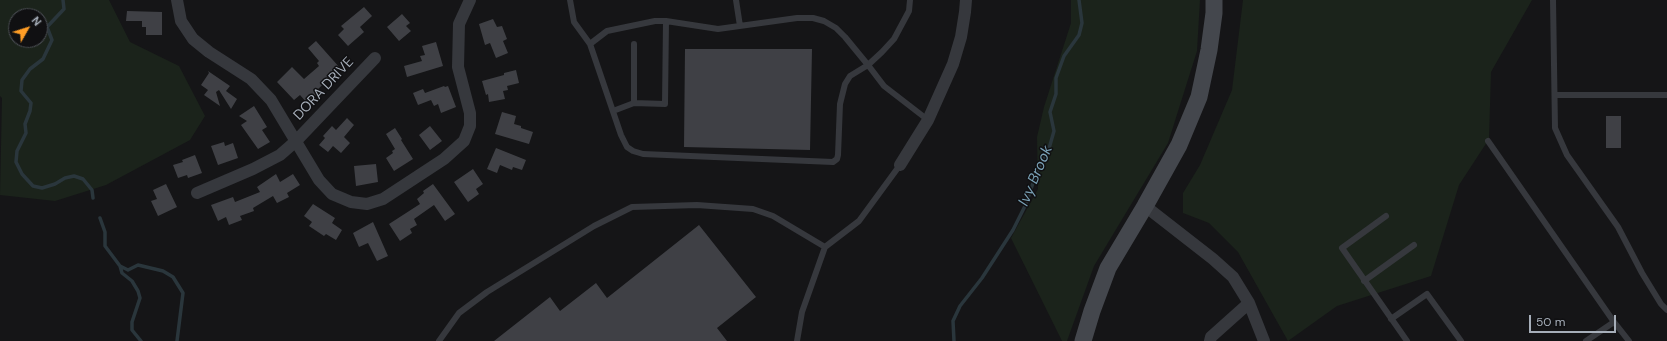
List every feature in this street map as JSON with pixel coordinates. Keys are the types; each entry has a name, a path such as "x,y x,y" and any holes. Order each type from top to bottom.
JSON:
{"main road":[{"path":"1084,341 1092,311 1108,268 1179,145 1199,97 1209,50 1214,13 1214,0"}],"street":[{"path":"177,0 181,21 193,39 209,52 251,78 271,100 319,180 332,194 351,202 367,204 383,199 444,159 464,141 470,126 470,113 458,67 459,24 470,0"},
{"path":"900,165 928,120 953,64 961,37 966,0"},
{"name":"DORA DRIVE","path":"197,193 280,155 296,141 375,58"},
{"path":"1145,206 1213,259 1233,277 1249,303 1264,341"},
{"path":"1210,341 1211,337 1249,303"}],"lane":[{"path":"570,0 574,22 590,44 621,135 627,146 633,151 642,154 833,162 837,159 838,155 840,104 845,84 850,76 868,65 894,39 903,25 910,0"},
{"path":"736,0 740,26"},
{"path":"1553,0 1555,128 1567,155 1618,228 1642,273 1661,304 1667,310"},
{"path":"590,44 607,31 641,23 666,21 718,29 797,18 813,18 824,21 836,28 884,86 928,120"},
{"path":"613,111 634,103 663,106 665,104 666,21"},
{"path":"634,44 634,103"},
{"path":"1555,95 1667,95"},
{"path":"1488,141 1614,322 1629,341"},
{"path":"797,341 802,312 825,247 859,221 900,165"},
{"path":"439,341 459,313 487,292 594,226 632,207 697,205 753,209 773,216 825,247"},
{"path":"1386,216 1342,248 1407,341"},
{"path":"1364,280 1414,245"},
{"path":"1391,319 1427,294 1461,341"},
{"path":"1586,341 1614,322"}],"shaded area":[{"path":"0,0 109,0 130,42 179,66 205,116 190,140 106,185 55,201 0,195 2,98 0,96"},
{"path":"1071,0 1200,0 1197,51 1168,143 1094,266 1067,341 1062,341 1011,238 1038,189 1037,137 1044,107 1071,23"},
{"path":"1243,0 1532,0 1491,72 1489,139 1459,185 1431,276 1337,306 1288,341 1238,252 1209,223 1183,213 1183,193 1200,165 1232,90"}],"building":[{"path":"364,7 372,16 360,27 364,32 348,46 338,35 344,29 341,26"},
{"path":"127,11 162,12 162,35 146,35 146,27 142,27 142,21 126,21"},
{"path":"402,14 410,23 406,26 411,31 399,41 387,27"},
{"path":"493,19 497,27 502,26 507,39 503,41 508,53 496,58 490,43 485,45 479,24"},
{"path":"316,41 340,68 315,92 317,94 308,104 300,95 294,100 277,82 292,67 304,79 319,66 317,63 319,61 308,48"},
{"path":"436,42 443,66 407,77 404,66 422,61 420,56 425,55 422,46"},
{"path":"685,49 812,49 810,150 684,147"},
{"path":"516,70 519,83 507,86 508,90 503,91 505,99 489,102 488,94 486,95 482,81"},
{"path":"208,71 230,86 226,91 237,99 231,109 219,90 216,92 220,106 204,95 208,90 201,85 209,73"},
{"path":"448,86 456,107 441,113 438,104 434,106 431,100 418,105 413,93 423,89 425,93"},
{"path":"254,106 267,127 262,130 270,142 258,149 241,125 247,121 239,116"},
{"path":"502,112 516,116 514,124 533,132 529,144 495,134"},
{"path":"1606,116 1621,116 1621,148 1606,148"},
{"path":"347,118 354,125 344,137 350,143 341,153 333,146 328,152 319,145 325,138 323,136 332,126 336,130"},
{"path":"430,126 442,141 430,150 419,135"},
{"path":"395,128 413,159 394,171 386,158 393,153 392,151 395,149 386,134"},
{"path":"224,142 225,146 233,143 238,158 218,165 211,146"},
{"path":"496,148 526,160 522,170 513,167 512,170 500,165 497,173 487,169"},
{"path":"195,155 202,173 188,178 187,175 178,178 173,165 183,162 182,160"},
{"path":"376,164 378,182 356,186 354,166"},
{"path":"473,169 483,184 476,189 479,194 468,202 454,182"},
{"path":"276,174 280,182 293,174 300,185 287,193 289,197 277,203 273,196 253,208 254,211 240,216 242,220 229,225 226,217 218,221 211,205 233,197 235,202 260,192 257,187"},
{"path":"166,184 177,207 158,216 151,201 157,199 153,190"},
{"path":"433,184 455,214 445,221 434,205 414,219 417,225 410,229 412,233 400,241 389,224 420,204 417,199 424,193 423,191"},
{"path":"313,204 335,218 332,223 342,230 336,240 326,234 324,236 309,226 312,222 304,216"},
{"path":"373,222 388,256 377,261 368,243 359,247 353,233"},
{"path":"699,225 756,297 717,328 727,341 494,341 550,297 560,311 596,283 607,298"}],"waterway":[{"path":"63,0 64,9 47,27 52,40 43,59 30,69 22,80 21,91 31,103 30,111 25,124 26,133 17,151 16,162 22,174 33,186 42,188 55,184 65,178 74,176 83,179 92,190 93,198"},
{"name":"Ivy Brook","path":"954,341 953,321 960,306 982,278 1013,230 1026,204 1036,174 1048,152 1054,131 1050,112 1056,94 1056,78 1064,56 1079,35 1082,23 1079,0"},
{"path":"100,218 105,232 105,246 120,266 128,270 138,265 163,271 173,277 183,293 177,341"},
{"path":"120,266 122,273 132,281 140,298 132,322 132,330 141,341"}]}
